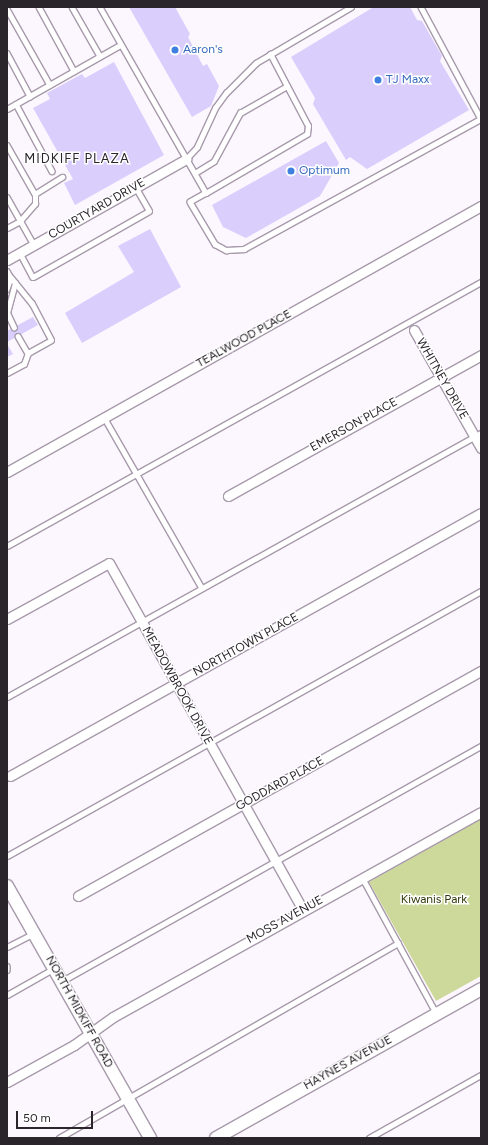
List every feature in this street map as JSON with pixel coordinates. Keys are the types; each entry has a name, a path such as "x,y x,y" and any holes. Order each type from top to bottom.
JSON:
{"street":[{"name":"COURTYARD DRIVE","path":"7,260 186,159"},
{"name":"TEALWOOD PLACE","path":"7,472 481,206"},
{"name":"WHITNEY DRIVE","path":"414,330 441,377 478,435 481,448"},
{"name":"EMERSON PLACE","path":"228,496 481,354"},
{"name":"NORTHTOWN PLACE","path":"10,776 481,513"},
{"name":"MEADOWBROOK DRIVE","path":"7,619 109,563 303,910"},
{"name":"GODDARD PLACE","path":"78,896 481,671"},
{"name":"MOSS AVENUE","path":"7,1082 74,1045 112,1016 481,812"},
{"name":"NORTH MIDKIFF ROAD","path":"7,886 150,1138"},
{"name":"HAYNES AVENUE","path":"216,1138 481,989"}],"lane":[{"path":"39,7 74,72"},
{"path":"72,7 100,56"},
{"path":"100,7 120,45 206,193"},
{"path":"186,159 198,147 215,108 231,86 270,54 351,7"},
{"path":"270,54 308,126 307,134 190,202 215,244 226,250 244,249 481,119 421,7"},
{"path":"7,9 50,85"},
{"path":"7,109 120,45"},
{"path":"7,52 30,96"},
{"path":"195,173 214,160 240,114 287,86"},
{"path":"16,104 52,171"},
{"path":"7,145 35,194 35,204 20,221 7,228"},
{"path":"35,194 62,177"},
{"path":"20,253 33,277 149,211 135,187"},
{"path":"7,197 34,245"},
{"path":"7,271 32,304 51,340 28,353 24,364 7,373"},
{"path":"7,289 11,278"},
{"path":"7,546 481,282"},
{"path":"14,328 7,313 15,283"},
{"path":"18,336 28,353"},
{"path":"104,417 202,588"},
{"path":"7,697 478,435"},
{"path":"7,856 481,591"},
{"path":"62,981 481,746"},
{"path":"362,877 436,1014"},
{"path":"7,947 34,932"},
{"path":"59,1138 127,1097 398,943"},
{"path":"7,995 54,968"},
{"path":"369,1138 481,1075"}],"green space":[{"name":"Kiwanis Park","path":"481,819 481,976 436,1001 369,882"}],"building":[{"name":"Aaron's","path":"129,7 175,7 190,34 188,37 203,66 207,64 219,86 211,106 192,117"},
{"name":"TJ Maxx","path":"410,7 417,20 422,21 442,56 440,61 469,110 367,169 350,157 346,160 313,104 315,98 291,57 372,8"},
{"path":"114,62 164,155 75,205 64,183 73,179 33,108 50,99 47,93 82,74 85,78"},
{"path":"326,141 339,163 320,196 246,238 223,227 212,205"},
{"path":"150,229 181,287 82,343 65,313 134,272 118,246"},
{"path":"33,317 38,325 7,342 7,331"},
{"path":"7,344 13,354 7,357"}],"place":[{"name":"Aaron's","path":"175,50"},
{"name":"TJ Maxx","path":"378,80"},
{"name":"Optimum","path":"291,171"}],"district":[{"name":"MIDKIFF PLAZA","path":"77,159"}]}
